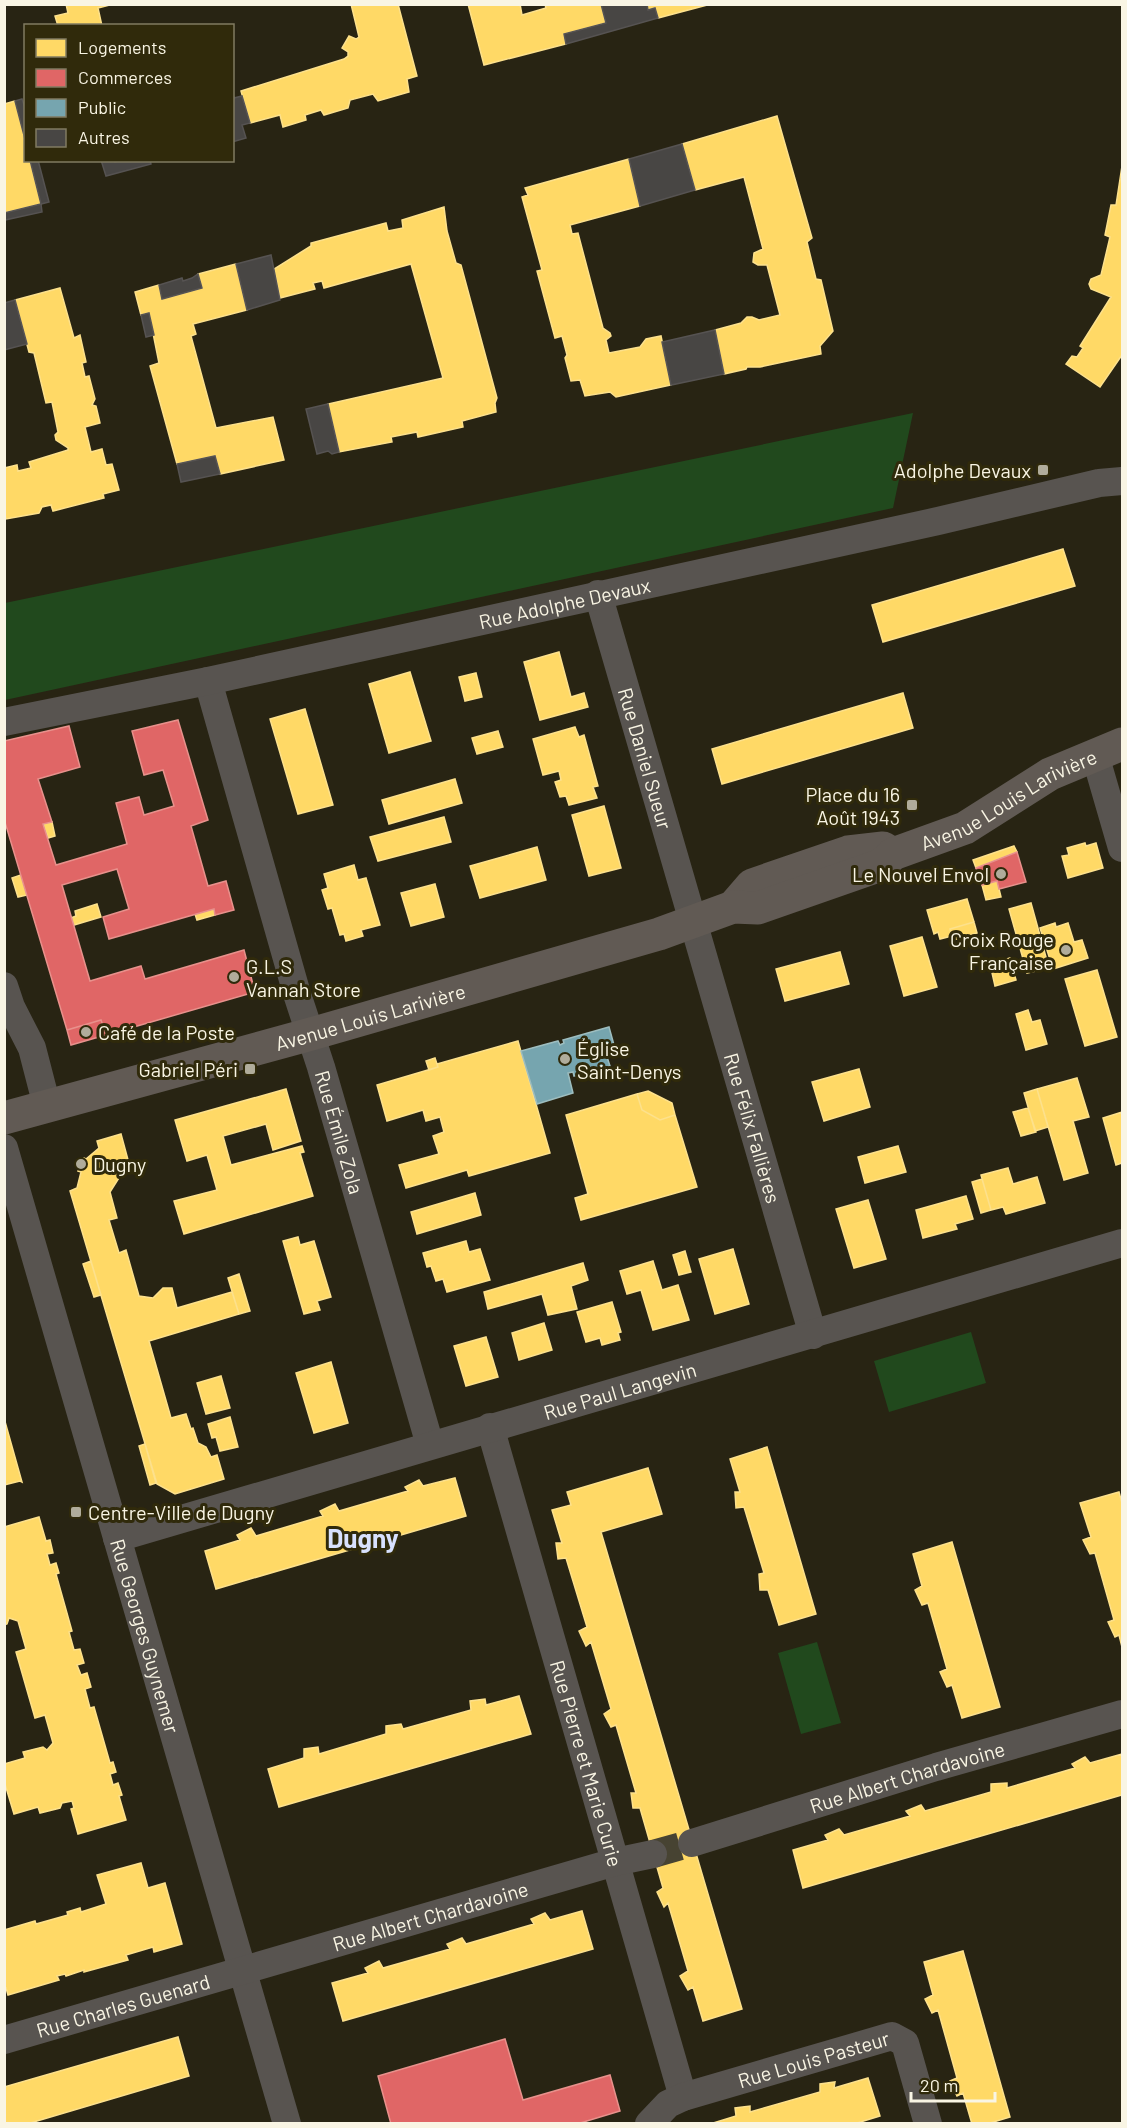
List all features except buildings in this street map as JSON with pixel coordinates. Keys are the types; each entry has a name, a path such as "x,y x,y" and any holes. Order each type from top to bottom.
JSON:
{"main road":[{"name":"Avenue Louis Larivière","path":"4,1118 311,1034 694,922 733,907 752,885 848,852 883,848 893,854 965,828 1050,774 1109,749"}],"street":[{"name":"Rue Adolphe Devaux","path":"4,722 208,681 1099,483 1122,481"},
{"name":"Rue Daniel Sueur","path":"598,594 694,922"},
{"name":"Rue Émile Zola","path":"208,681 297,994 311,1034 430,1445"},
{"path":"1109,749 1122,848"},
{"name":"Rue Félix Fallières","path":"694,922 813,1335"},
{"path":"4,986 10,1007 33,1048 47,1106"},
{"name":"Rue Georges Guynemer","path":"4,1148 287,2124"},
{"name":"Rue Paul Langevin","path":"117,1538 1122,1243"},
{"name":"Rue Pierre et Marie Curie","path":"490,1427 683,2097"},
{"name":"Rue Albert Chardavoine","path":"692,1843 925,1771 1122,1714"},
{"name":"Rue Albert Chardavoine","path":"244,1972 615,1862 653,1854"},
{"name":"Rue Charles Guenard","path":"4,2040 244,1972"},
{"name":"Rue Louis Pasteur","path":"649,2124 668,2104 683,2097 892,2036 905,2043 928,2124"}],"green space":[{"path":"913,413 893,508 5,700 5,603"},
{"path":"971,1332 986,1383 889,1412 874,1361"},
{"path":"817,1642 841,1723 801,1734 778,1653"}],"tunnel":[{"path":"653,1854 692,1843"}],"place":[{"name":"Adolphe Devaux","path":"1043,470"},
{"name":"Place du 16 Août 1943","path":"912,805"},
{"name":"Le Nouvel Envol","path":"1001,874"},
{"name":"Croix Rouge Française","path":"1066,950"},
{"name":"G.L.S Vannah Store","path":"234,977"},
{"name":"Café de la Poste","path":"86,1032"},
{"name":"Église Saint-Denys","path":"565,1059"},
{"name":"Gabriel Péri","path":"250,1069"},
{"name":"Dugny","path":"81,1164"},
{"name":"Centre-Ville de Dugny","path":"76,1512"}],"district":[{"name":"Dugny","path":"363,1537"}]}
